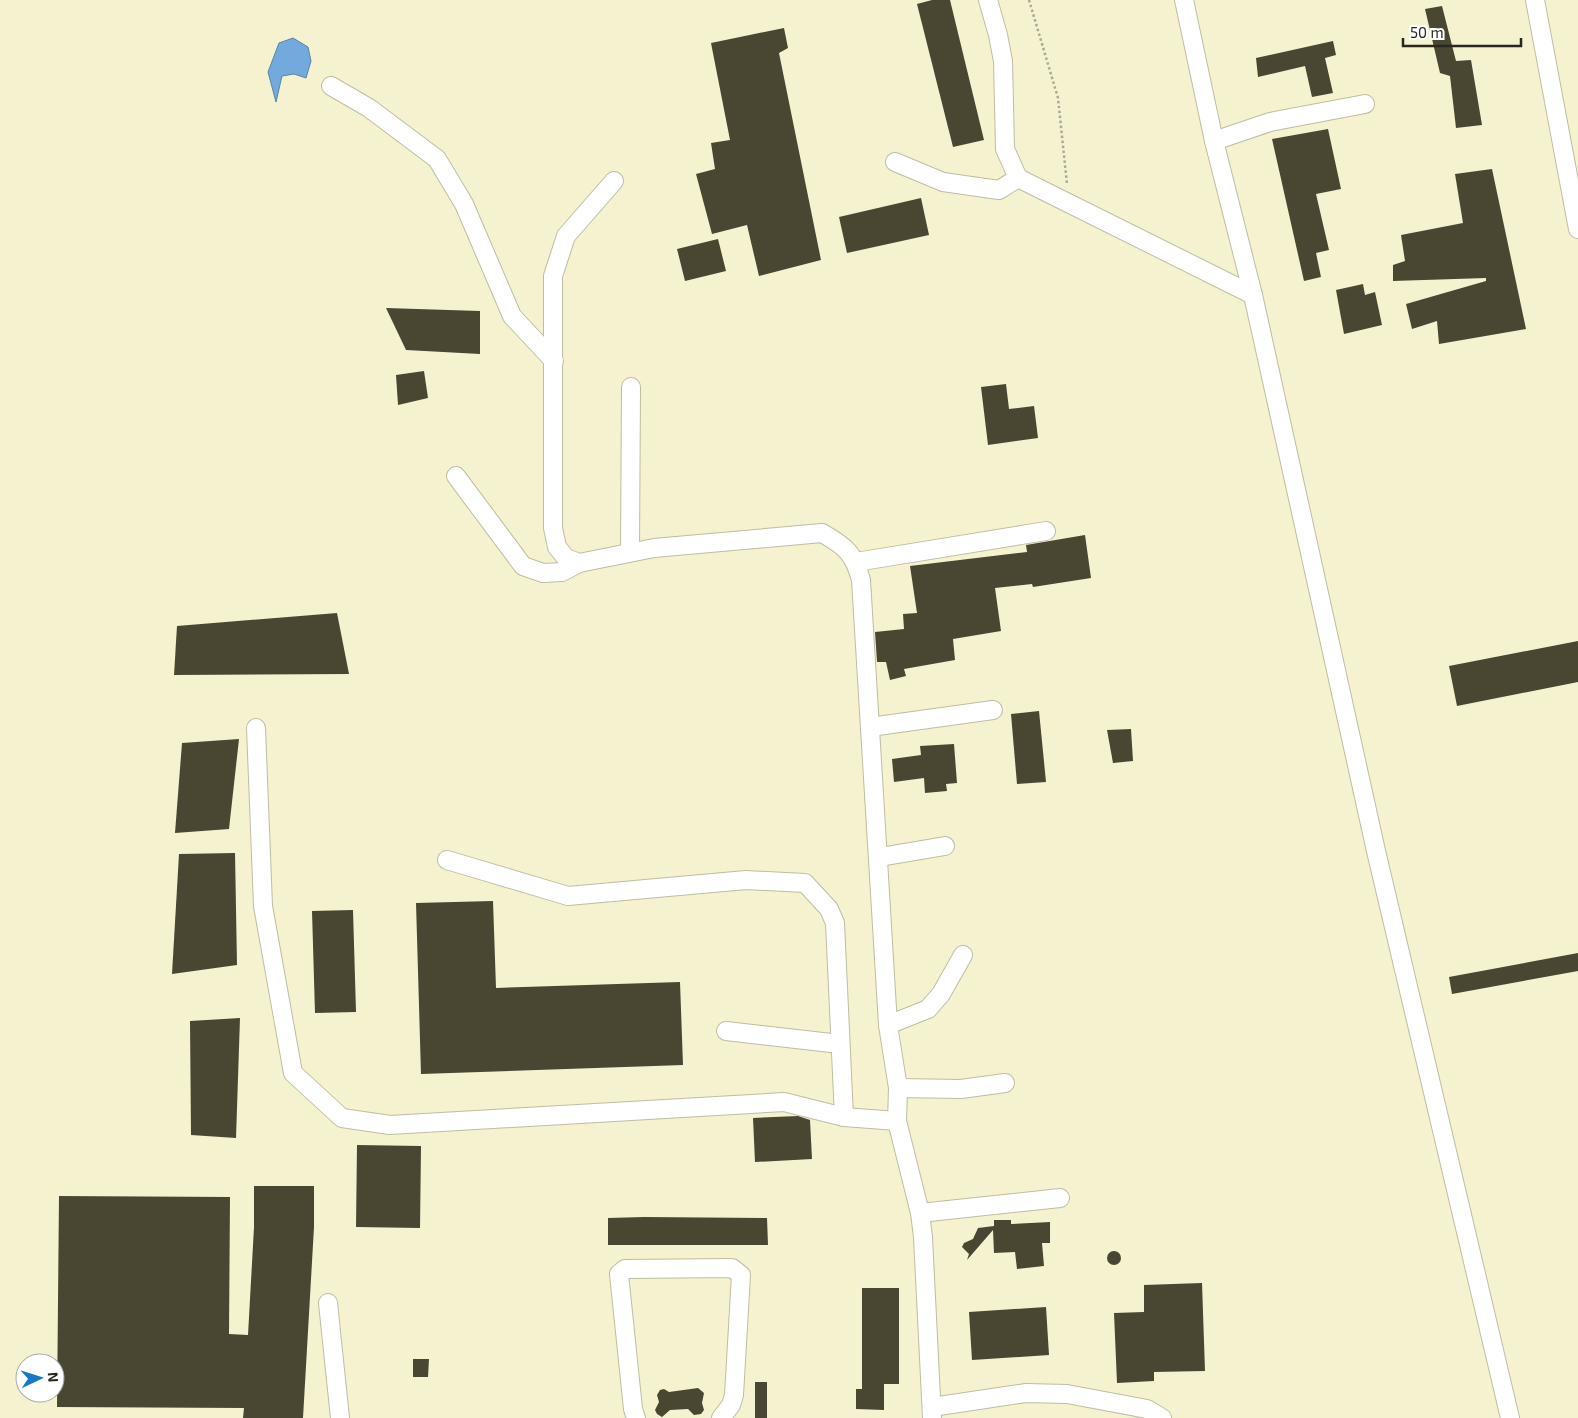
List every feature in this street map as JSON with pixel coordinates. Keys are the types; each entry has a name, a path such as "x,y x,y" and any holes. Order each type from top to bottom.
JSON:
{"lane":[{"path":"988,0 1003,61 1005,150 1018,178 1253,295"},
{"path":"1184,0 1214,140 1253,295 1374,841 1510,1418"},
{"path":"1535,0 1577,219"},
{"path":"331,86 369,108 437,159 464,204 512,316 554,361"},
{"path":"1214,140 1270,122 1366,104"},
{"path":"896,162 943,182 982,188 999,190 1018,178"},
{"path":"579,563 566,558 557,547 553,528 553,276 566,236 614,180"},
{"path":"630,552 631,387"},
{"path":"456,476 522,566 543,573 562,572 579,563 630,552 822,533 843,544 856,562 861,580 880,857 888,1025 898,1088 898,1120 920,1214 932,1413 1026,1393 1067,1394 1148,1408 1162,1418"},
{"path":"856,562 1046,531"},
{"path":"870,727 993,710"},
{"path":"256,728 263,906 293,1073 342,1118 390,1125 784,1102 844,1117 898,1120"},
{"path":"880,857 945,846"},
{"path":"447,860 568,896 746,880 805,883 829,909 834,923 844,1117"},
{"path":"888,1025 928,1009 941,994 964,955"},
{"path":"726,1031 840,1044"},
{"path":"898,1088 961,1088 1005,1083"},
{"path":"920,1214 1060,1198"},
{"path":"636,1418 633,1409 619,1274 625,1269 732,1268 741,1275 734,1395 731,1405 721,1418"},
{"path":"328,1303 340,1418"}],"path":[{"path":"1029,0 1058,98 1069,202"}],"shaded area":[{"path":"0,0 1578,0 1578,1418 0,1418"}],"water":[{"path":"293,38 308,47 311,61 306,78 294,74 282,76 276,102 268,72 279,43"}],"building":[{"path":"932,0 950,0 984,140 953,147 917,4"},
{"path":"1442,6 1456,61 1471,60 1482,125 1456,128 1450,76 1440,73 1425,9"},
{"path":"784,28 788,48 779,53 821,260 759,276 747,225 712,234 696,174 715,169 711,143 730,140 711,43"},
{"path":"1333,41 1336,55 1325,58 1333,93 1312,97 1305,66 1258,77 1256,58"},
{"path":"1328,129 1341,189 1316,194 1329,250 1316,253 1321,277 1304,281 1272,139"},
{"path":"1492,169 1526,329 1439,344 1437,321 1412,329 1406,304 1486,281 1486,278 1393,281 1393,265 1405,261 1401,235 1463,223 1455,174"},
{"path":"921,198 929,235 847,253 839,217"},
{"path":"718,239 726,271 685,281 677,249"},
{"path":"1363,284 1365,295 1375,292 1382,325 1344,334 1336,290"},
{"path":"386,308 480,311 480,354 406,350"},
{"path":"424,371 428,398 398,405 396,375"},
{"path":"1006,384 1009,409 1034,406 1038,438 988,445 981,387"},
{"path":"1085,535 1091,578 1033,587 1032,584 995,588 1001,631 953,639 955,660 904,669 906,676 890,680 886,662 877,662 875,632 904,629 903,614 917,613 910,566 1027,552 1026,545"},
{"path":"337,613 349,674 174,675 177,626"},
{"path":"1578,641 1578,682 1457,706 1449,666"},
{"path":"1039,711 1046,782 1017,784 1011,714"},
{"path":"1131,729 1133,761 1113,763 1107,730"},
{"path":"239,739 229,829 175,833 182,743"},
{"path":"954,744 957,783 946,784 947,791 925,793 924,778 894,782 892,759 921,755 920,746"},
{"path":"235,853 237,965 172,974 179,854"},
{"path":"493,901 496,988 680,982 683,1065 421,1074 416,903"},
{"path":"353,910 356,1012 315,1013 312,911"},
{"path":"1578,953 1578,971 1452,994 1449,977"},
{"path":"240,1018 236,1138 191,1135 190,1021"},
{"path":"798,1116 810,1120 812,1159 755,1162 753,1118"},
{"path":"357,1145 421,1146 420,1228 356,1227"},
{"path":"254,1186 314,1186 314,1227 303,1418 243,1418 244,1408 57,1407 57,1403 65,1403 65,1353 58,1353 59,1196 230,1197 229,1334 248,1335 254,1227"},
{"path":"608,1218 767,1218 768,1245 608,1245"},
{"path":"994,1220 1011,1220 1011,1224 1050,1222 1050,1243 1042,1243 1044,1266 1017,1269 1015,1252 994,1253 993,1230 967,1260 969,1254 962,1247 964,1243 973,1239 978,1228 994,1226"},
{"path":"1114,1251 1119,1253 1121,1258 1119,1263 1114,1265 1109,1263 1107,1258 1109,1253"},
{"path":"1202,1283 1205,1371 1154,1372 1154,1381 1117,1383 1114,1313 1144,1312 1144,1285"},
{"path":"862,1288 899,1288 899,1384 884,1384 884,1410 856,1409 856,1389 862,1389"},
{"path":"1046,1307 1049,1355 972,1360 969,1312"},
{"path":"413,1359 429,1359 428,1377 413,1377"},
{"path":"755,1382 767,1382 767,1418 755,1418"},
{"path":"698,1388 704,1393 702,1403 704,1410 701,1414 694,1415 688,1409 670,1410 662,1417 657,1414 655,1410 659,1402 657,1395 660,1390 664,1389 669,1392"}]}
